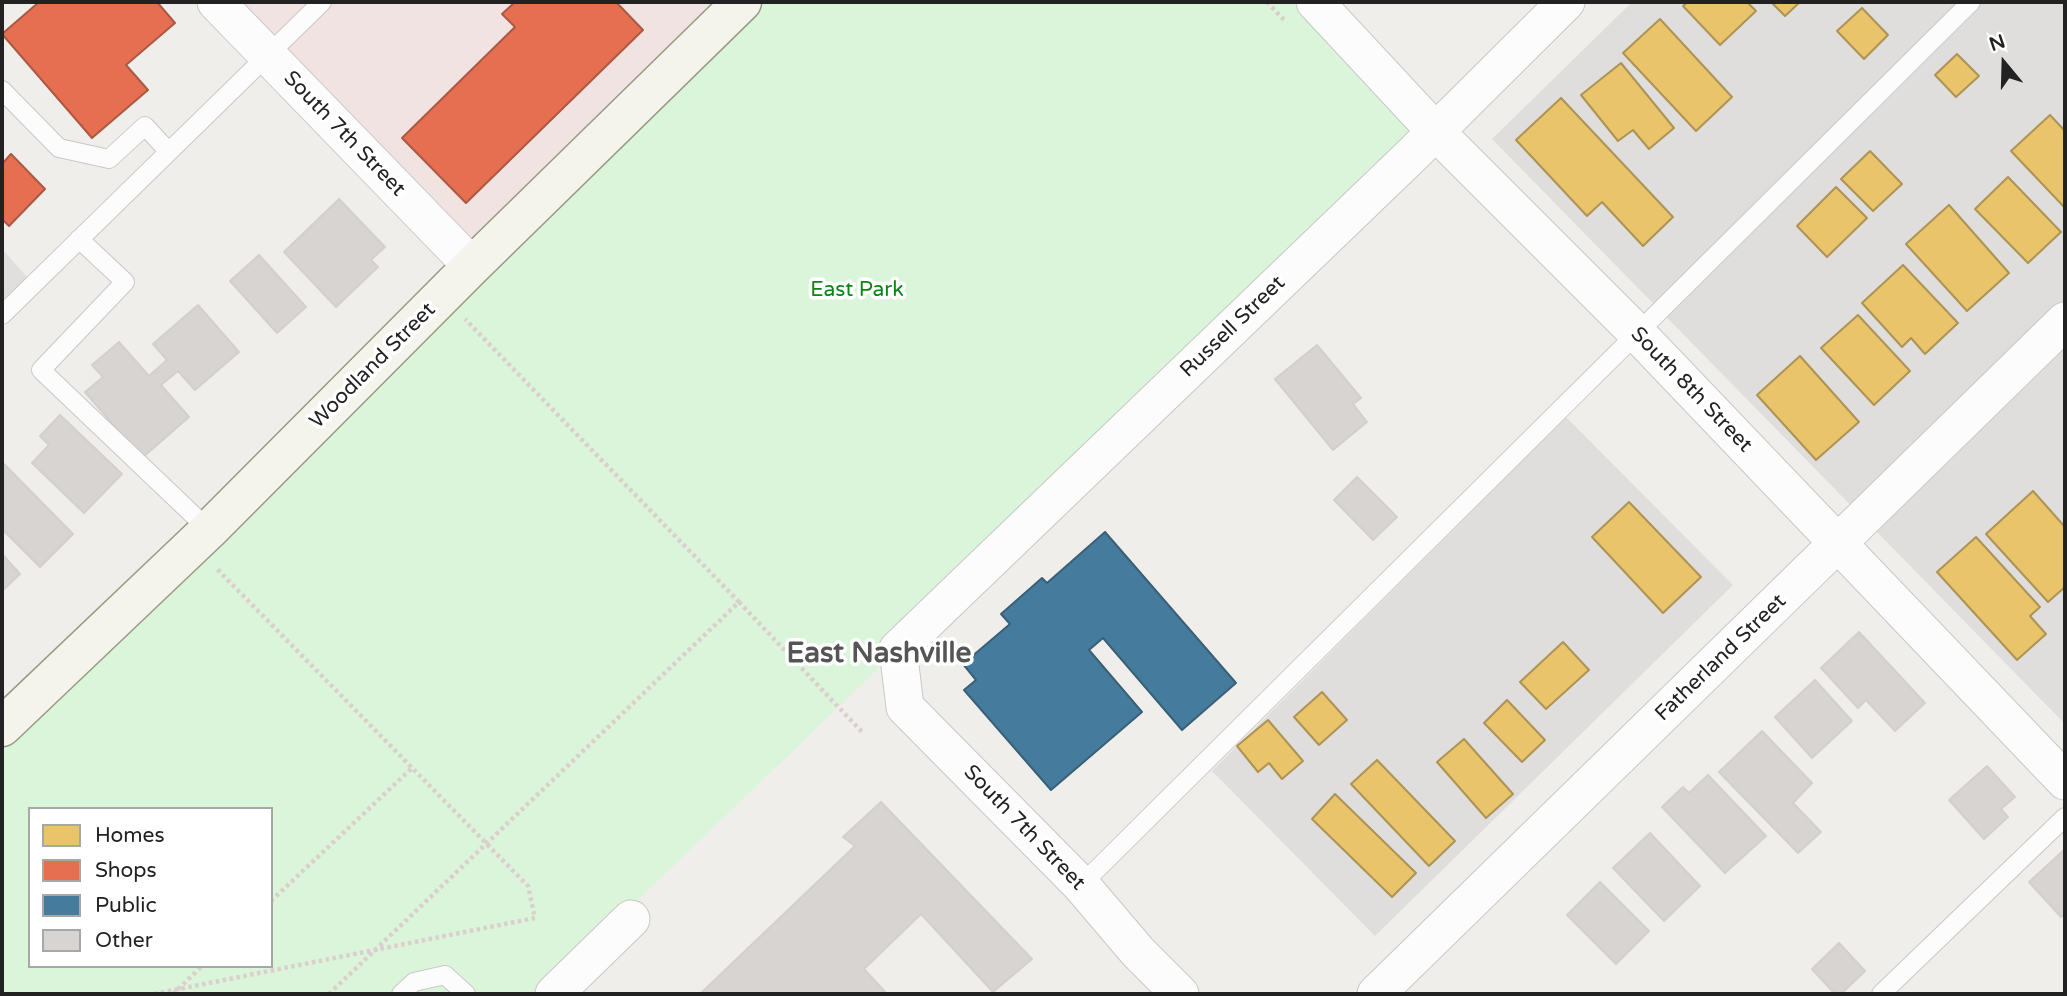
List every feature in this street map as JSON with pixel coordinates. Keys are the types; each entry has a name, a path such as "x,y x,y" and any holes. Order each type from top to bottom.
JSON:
{"street":[{"name":"South 7th Street","path":"215,2 472,266"},
{"name":"Woodland Street","path":"2,727 208,544 472,266 742,2"},
{"name":"South 8th Street","path":"1315,2 1436,132 1636,332 2065,781"},
{"name":"Russell Street","path":"898,649 1436,132 1566,2"},
{"name":"Fatherland Street","path":"1376,994 2065,321"},
{"name":"South 7th Street","path":"898,649 905,707 1081,885 1138,952 1180,994"},
{"path":"554,994 631,919"}],"lane":[{"path":"2,315 322,2"},
{"path":"1081,885 1971,2"},
{"path":"2,90 59,148 109,159 145,127 169,152"},
{"path":"79,239 125,282 41,370 208,544"},
{"path":"1881,994 2065,817"},
{"path":"401,994 414,982 445,975 466,994"}],"path":[{"path":"458,312 862,732"},
{"path":"154,994 535,918 528,886 412,768 208,544"},
{"path":"329,994 739,602"},
{"path":"273,899 412,768"},
{"path":"173,994 200,968"}],"shaded area":[{"path":"216,2 742,2 472,266"},
{"path":"1632,2 2065,2 2065,724 1492,139"},
{"path":"2,249 28,278 2,304"},
{"path":"1566,417 1733,585 1375,936 1212,771"}],"green space":[{"name":"East Park","path":"740,2 1313,2 1436,132 540,994 2,994 2,720"}],"building: Homes":[{"path":"1688,2 1747,2 1756,11 1720,45 1683,6"},
{"path":"1771,2 1800,2 1785,16"},
{"path":"1862,8 1888,35 1864,59 1837,31"},
{"path":"1660,19 1732,97 1696,131 1623,53"},
{"path":"1957,54 1979,76 1956,97 1935,75"},
{"path":"1621,63 1674,128 1649,149 1633,130 1618,141 1581,95"},
{"path":"1561,98 1673,217 1643,246 1602,202 1587,216 1516,140"},
{"path":"2050,115 2065,131 2065,208 2011,151"},
{"path":"1870,151 1902,184 1873,211 1841,179"},
{"path":"2008,177 2061,232 2028,263 1975,209"},
{"path":"1836,187 1867,218 1827,257 1797,226"},
{"path":"1949,205 2009,273 1967,311 1906,244"},
{"path":"1903,265 1958,323 1925,354 1911,338 1902,347 1862,303"},
{"path":"1858,315 1910,371 1874,405 1821,348"},
{"path":"1800,356 1859,422 1816,460 1757,395"},
{"path":"2033,491 2065,527 2065,587 2048,602 1986,534"},
{"path":"1629,502 1701,577 1663,613 1592,537"},
{"path":"1976,537 2040,607 2030,616 2046,634 2017,660 1937,572"},
{"path":"1563,642 1589,670 1546,709 1520,682"},
{"path":"1322,692 1347,720 1319,745 1294,717"},
{"path":"1507,700 1545,740 1522,762 1484,723"},
{"path":"1268,720 1303,761 1282,779 1269,763 1258,772 1237,746"},
{"path":"1464,739 1513,794 1486,818 1437,762"},
{"path":"1377,760 1455,841 1429,866 1351,784"},
{"path":"1335,794 1416,873 1392,897 1312,819"}],"building: Shops":[{"path":"39,2 157,2 175,23 126,65 148,90 92,138 2,34"},
{"path":"515,2 616,2 643,30 466,203 402,138 515,27 502,14"},
{"path":"11,154 45,189 9,226 2,219 2,164"}],"building: Public":[{"path":"1105,532 1236,683 1182,730 1103,638 1089,650 1142,712 1051,790 964,690 976,680 963,664 1010,624 1001,614 1042,578 1047,583"}],"building: Other":[{"path":"339,199 385,247 371,260 378,267 336,307 284,252"},
{"path":"259,255 306,307 277,333 230,281"},
{"path":"198,305 239,352 195,390 178,371 161,385 189,417 142,458 85,392 103,377 92,365 119,342 149,376 167,360 153,344"},
{"path":"1317,345 1361,398 1353,404 1367,422 1333,450 1275,379"},
{"path":"60,415 122,474 84,513 32,463 49,445 40,436"},
{"path":"4,464 73,534 40,567 2,529"},
{"path":"1357,477 1397,517 1373,540 1334,500"},
{"path":"2,554 20,574 2,591"},
{"path":"1859,632 1925,703 1895,731 1866,700 1858,708 1821,668"},
{"path":"1815,680 1852,721 1812,758 1775,717"},
{"path":"1762,731 1812,783 1793,803 1821,832 1798,853 1719,772"},
{"path":"1987,766 2015,797 2001,809 2008,817 1984,839 1949,800"},
{"path":"1708,775 1766,836 1725,873 1662,807 1683,787 1689,793"},
{"path":"881,802 1032,959 993,992 921,914 864,969 887,994 700,994 855,846 843,837"},
{"path":"1650,833 1700,886 1664,921 1613,868"},
{"path":"2065,849 2065,913 2061,917 2029,882"},
{"path":"1600,882 1649,931 1616,964 1567,915"},
{"path":"1839,943 1865,971 1841,994 1835,994 1812,969"}],"district":[{"name":"East Nashville","path":"879,655"}]}
